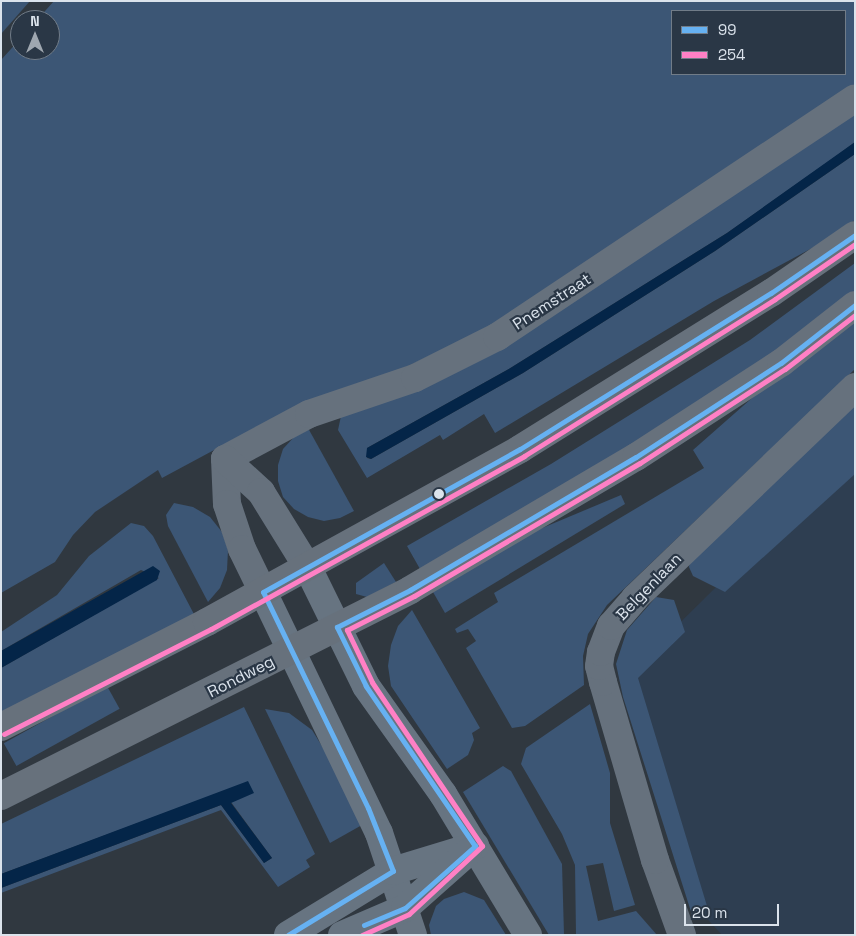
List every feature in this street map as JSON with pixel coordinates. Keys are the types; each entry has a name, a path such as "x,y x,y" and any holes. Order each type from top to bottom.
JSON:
{"main road":[{"path":"1,726 308,568 520,449 771,293 855,235"},
{"name":"Rondweg","path":"1,796 410,590 636,457 781,363 855,305"},
{"path":"308,568 366,686 439,789 528,935"},
{"path":"263,592 368,808 393,871 413,935"},
{"path":"288,935 393,871 475,846"},
{"path":"342,935 405,908 475,846"}],"street":[{"name":"Pnemstraat","path":"225,459 309,414 416,378 497,338 855,98"},
{"name":"Belgenlaan","path":"682,935 654,860 599,666 601,652 611,626 635,598 855,387"},
{"path":"225,459 261,492 308,568"},
{"path":"225,459 227,504 242,549 263,592"}],"shaded area":[{"path":"1,1 30,1 22,10 10,10 10,24 1,34"},
{"path":"54,1 855,1 855,84 798,125 492,327 393,373 298,405 162,478 158,470 95,512 73,535 55,562 1,593 1,60 10,50 10,60 60,60 60,10 46,10"},
{"path":"855,109 855,142 839,154 727,233 507,370 367,448 367,458 371,459 523,373 715,251 855,154 855,220 827,240 714,301 495,433 484,414 443,440 440,435 367,478 338,430 341,416"},
{"path":"855,142 855,154 715,251 523,373 371,459 366,457 367,448 507,370 727,233"},
{"path":"855,263 855,293 760,365 665,425 420,569 407,546 551,464 750,340"},
{"path":"855,320 855,369 607,605 588,634 583,656 584,685 525,726 512,728 466,648 476,641 468,629 457,633 455,629 498,602 494,593 704,468 693,450 768,384"},
{"path":"855,405 855,474 725,592 693,576 689,567 690,561"},
{"path":"308,428 354,511 340,518 324,521 308,517 294,509 283,497 278,481 278,465 283,449 294,437"},
{"path":"855,450 855,935 722,935 688,898 628,674"},
{"path":"621,495 625,504 445,613 433,592 509,542"},
{"path":"174,503 193,507 210,517 222,532 228,550 227,570 220,588 208,602 168,526 166,515"},
{"path":"131,523 144,526 153,536 196,618 1,713 1,668 159,578 141,570 1,651 1,632 57,595 89,556"},
{"path":"384,563 396,582 367,597 356,594 356,583"},
{"path":"153,566 160,571 157,580 1,668 1,651"},
{"path":"656,597 674,600 685,632 638,678 707,906 693,918 623,697 616,664 627,630"},
{"path":"412,610 480,728 472,733 474,740 468,755 447,769 391,686 388,666 391,645 398,626"},
{"path":"107,686 120,709 16,766 4,743"},
{"path":"590,704 610,773 610,823 635,905 614,911 603,863 586,866 598,921 636,911 657,935 576,935 575,865 562,834 521,764 526,748"},
{"path":"244,707 315,854 306,860 310,867 278,887 221,810 1,893 1,888 221,805 264,863 272,858 231,802 248,782 1,874 1,824"},
{"path":"265,709 289,713 312,730 335,767 362,825 330,843"},
{"path":"503,766 511,771 562,864 564,935 549,935 463,792"},
{"path":"248,781 254,793 231,803 272,858 264,863 221,805 1,888 1,874"},
{"path":"464,892 484,900 506,935 431,935 429,925 436,906 444,899"}],"transit line":[{"name":"99","path":"288,935 393,871 368,808 263,592 520,449 771,293 855,235"},
{"name":"254","path":"4,734 211,629 524,456 775,299 855,244"},
{"name":"99","path":"364,925 405,908 475,846 366,686 337,627 410,590 636,457 781,363 855,305"},
{"name":"254","path":"362,935 409,914 482,846 372,682 347,630 414,596 640,463 785,369 855,315"}]}
